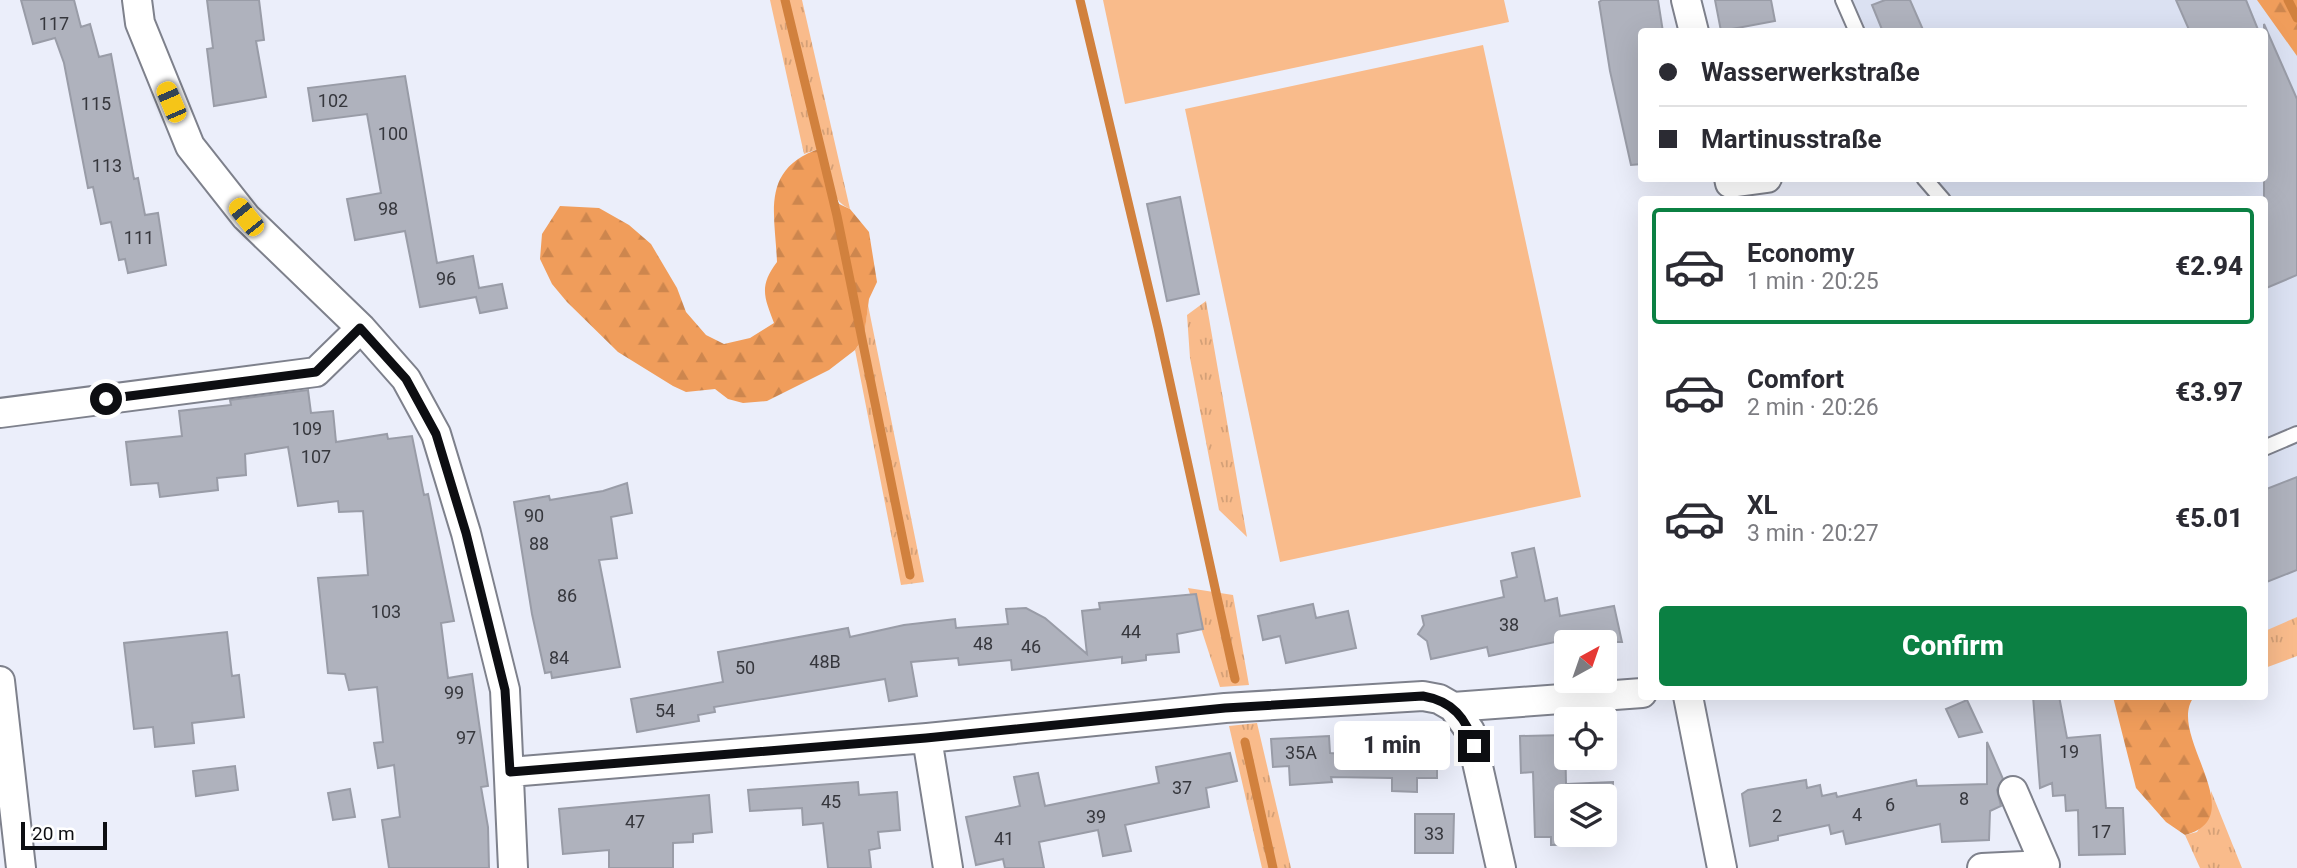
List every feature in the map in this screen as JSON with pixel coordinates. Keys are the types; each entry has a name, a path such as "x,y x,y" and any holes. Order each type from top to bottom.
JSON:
{"street":[{"path":"137,0 145,34 190,146 246,217 360,328 406,379 436,434 466,533 505,690 513,868"},
{"path":"1686,0 1693,28"},
{"path":"0,412 316,372 360,328"},
{"path":"0,681 21,868"},
{"path":"1453,707 1638,693"},
{"path":"510,772 926,738 1225,708 1410,697 1439,699 1453,707 1470,732 1501,868"},
{"path":"1689,700 1722,868"},
{"path":"926,738 948,868"},
{"path":"1982,868 2045,867 2013,792"}],"lane":[{"path":"1843,0 1855,28"},
{"path":"1927,182 1940,196"},
{"path":"2268,446 2297,434"}],"shaded area":[{"path":"1847,0 2297,0 2297,628 2268,641 2268,196 1935,196 1928,182 2268,182 2268,28 1860,28"}],"green space":[{"path":"770,0 802,0 850,209 836,197 830,170 821,148 804,154"},
{"path":"1103,0 1504,0 1509,22 1125,104"},
{"path":"2257,0 2297,0 2297,56"},
{"path":"1483,45 1581,497 1280,562 1185,109"},
{"path":"821,148 830,171 830,186 839,204 850,209 869,232 877,282 869,299 864,337 855,350 829,370 767,401 743,403 728,399 715,389 686,392 618,352 567,302 552,284 540,259 542,234 560,206 599,208 629,225 651,244 677,288 686,312 706,335 724,344 750,338 774,323 765,286 777,262 774,209 780,180 788,168 802,157"},
{"path":"1206,301 1247,537 1219,510 1190,358 1187,315"},
{"path":"868,305 924,582 901,585 855,350 864,337"},
{"path":"1188,588 1233,595 1249,685 1220,687"},
{"path":"2297,617 2297,656 2268,667 2268,630"},
{"path":"2114,700 2193,700 2188,713 2190,731 2211,793 2211,811 2204,825 2185,835 2166,822 2136,788"},
{"path":"1257,723 1291,868 1262,868 1229,726"},
{"path":"2211,791 2242,868 2200,868 2185,835 2197,832 2211,810"}],"building":[{"path":"21,0 74,0 81,27 90,24 99,57 111,54 134,179 138,178 145,215 158,213 166,265 128,273 125,259 119,260 111,222 101,224 93,187 88,188 64,63 55,38 33,44"},
{"path":"207,0 259,0 264,40 256,41 266,97 214,106 207,49 213,48"},
{"path":"1658,0 1662,28 1638,28 1638,164 1631,165 1610,71 1599,2"},
{"path":"1715,0 1771,0 1775,21 1737,28 1720,28"},
{"path":"1885,0 1910,0 1922,28 1881,28 1872,5"},
{"path":"2176,0 2246,0 2257,28 2188,28"},
{"path":"2268,33 2297,99 2297,275 2268,287 2268,196 2264,196 2264,182 2268,182"},
{"path":"405,76 437,263 473,256 479,288 502,284 507,308 480,313 476,297 420,307 405,231 355,240 347,199 381,193 367,114 313,121 308,88"},
{"path":"1180,197 1199,294 1167,301 1147,204"},
{"path":"308,390 311,413 333,411 336,442 387,434 388,439 412,436 424,495 428,494 454,621 441,623 448,678 472,674 488,786 481,787 488,827 489,868 389,868 382,820 400,817 394,765 378,768 374,743 383,742 377,687 349,690 345,674 328,673 318,578 368,575 363,511 339,512 338,501 298,506 288,447 245,454 246,475 217,478 218,490 160,497 158,483 131,485 126,442 182,436 179,411 231,405 230,400"},
{"path":"2297,477 2297,570 2268,581 2268,488"},
{"path":"627,483 632,513 611,517 617,558 599,560 620,667 552,678 551,672 545,673 532,614 514,502 549,496 550,500 603,491"},
{"path":"1534,548 1545,601 1557,598 1560,616 1614,606 1622,642 1617,642 1617,630 1554,630 1554,642 1489,656 1487,647 1431,659 1427,641 1418,634 1424,625 1422,616 1504,597 1501,581 1517,577 1512,553"},
{"path":"1196,594 1203,629 1177,634 1179,652 1146,655 1146,660 1122,663 1122,657 1012,670 1011,660 959,665 958,658 911,662 917,696 889,701 885,679 714,707 715,712 698,715 699,721 637,732 631,699 723,682 718,652 848,628 850,637 904,625 955,619 956,628 1008,624 1006,609 1026,608 1045,618 1087,654 1082,611 1100,609 1099,603"},
{"path":"1313,604 1316,618 1348,611 1356,648 1286,663 1280,636 1263,640 1258,616"},
{"path":"227,632 232,676 239,675 244,717 192,723 194,743 155,747 153,727 134,729 124,643"},
{"path":"1967,700 1982,732 1959,737 1946,709"},
{"path":"2033,700 2060,700 2067,738 2100,735 2106,808 2123,808 2125,854 2079,855 2078,810 2066,811 2065,795 2053,796 2052,783 2040,788"},
{"path":"1554,735 1554,770 1566,770 1566,784 1554,784 1554,845 1551,845 1551,837 1535,837 1533,772 1521,773 1520,736"},
{"path":"1329,736 1330,753 1376,756 1376,737 1417,737 1417,757 1437,758 1437,778 1417,778 1417,792 1392,791 1392,778 1331,777 1332,782 1290,785 1289,766 1273,767 1271,739"},
{"path":"1987,742 2003,779 1997,790 2001,806 1990,811 1989,840 1942,842 1940,824 1846,844 1843,831 1831,834 1829,825 1778,836 1778,840 1750,846 1742,794 1748,790 1806,780 1807,788 1820,785 1822,796 1836,793 1837,797 1916,780 1917,786 1987,784"},
{"path":"1230,753 1237,781 1206,788 1209,807 1125,825 1131,851 1103,856 1098,830 1039,842 1044,868 1005,868 1003,859 976,865 966,817 1020,806 1014,777 1038,773 1045,806 1159,783 1156,767"},
{"path":"235,766 238,790 196,796 193,771"},
{"path":"858,782 859,795 897,792 900,830 878,832 880,848 869,850 871,868 828,868 823,823 803,825 802,808 750,811 748,790"},
{"path":"1613,782 1613,784 1566,784"},
{"path":"350,789 355,817 333,820 328,793"},
{"path":"709,795 712,832 693,834 693,842 673,843 673,868 609,868 609,850 563,854 559,809"},
{"path":"1415,814 1454,814 1453,853 1415,853"}],"waterway":[{"path":"785,0 837,216 910,575"},
{"path":"1080,0 1158,328 1235,679"},
{"path":"2288,0 2297,18"},
{"path":"1245,742 1273,868"}],"route":[{"path":"106,399 316,372 360,328 406,379 436,434 466,533 505,690 510,772 926,738 1225,708 1423,696 1439,699 1453,707 1462,717 1474,746"}]}
